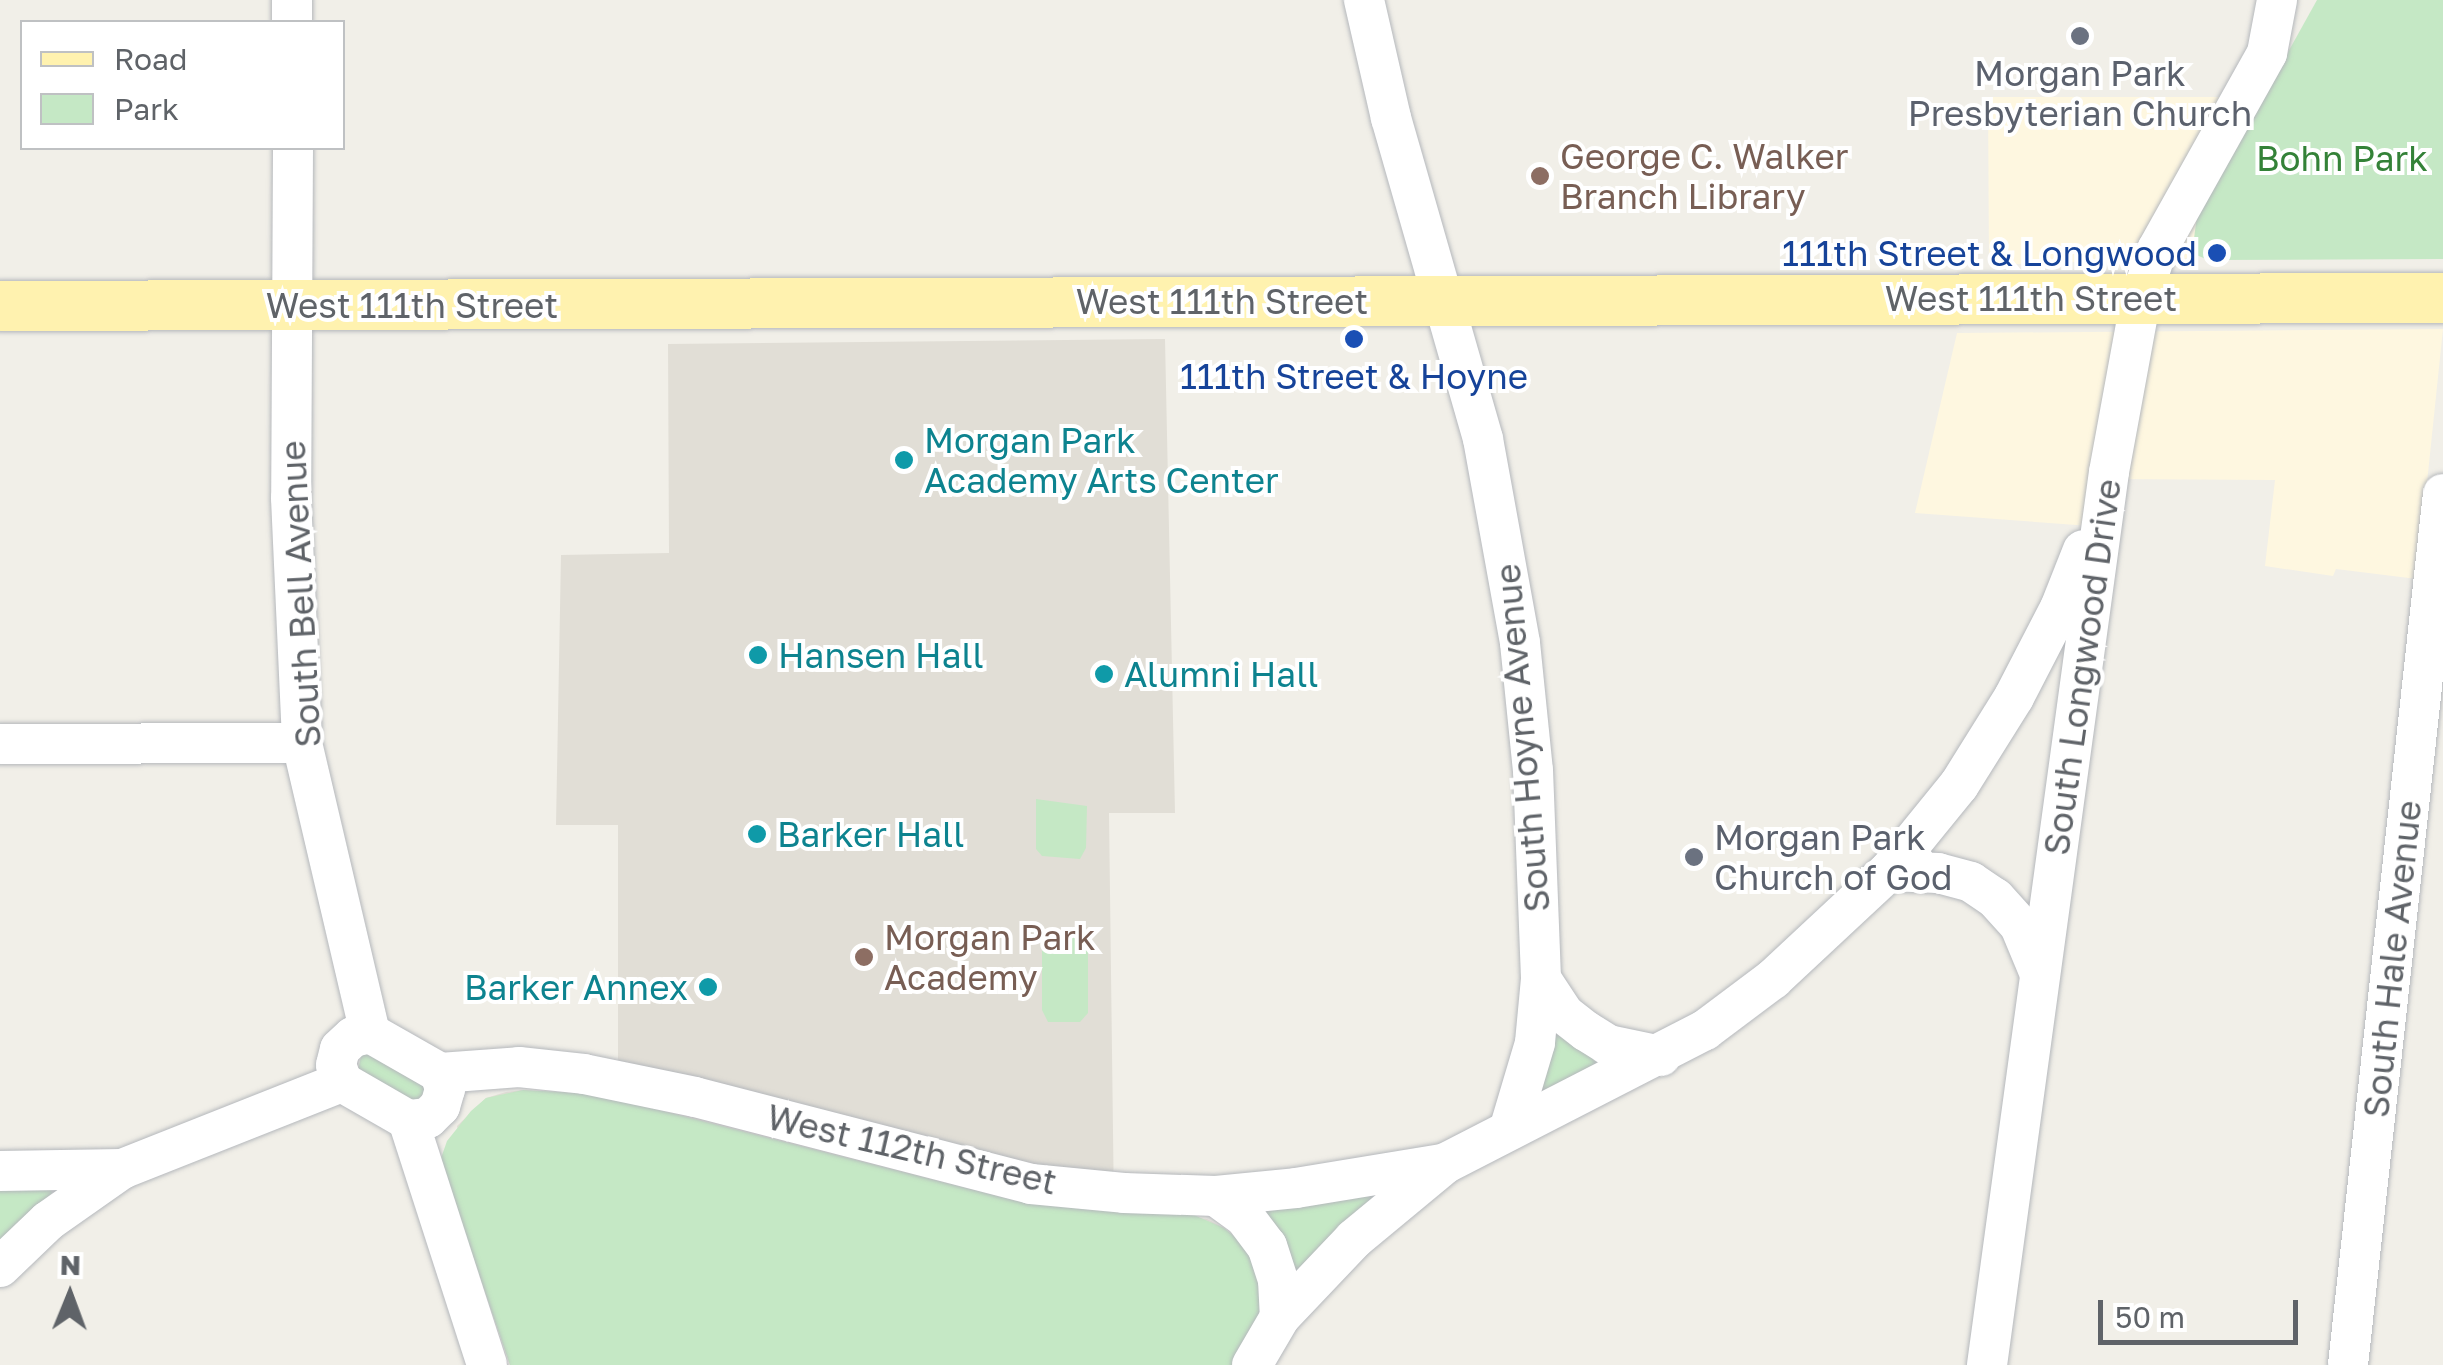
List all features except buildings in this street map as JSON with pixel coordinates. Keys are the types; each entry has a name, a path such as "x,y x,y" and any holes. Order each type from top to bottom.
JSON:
{"main road":[{"name":"West 111th Street","path":"0,306 2443,298"}],"street":[{"name":"South Hoyne Avenue","path":"1364,0 1391,118 1483,440 1520,642 1532,770 1541,979 1536,1043 1510,1130"},
{"name":"South Longwood Drive","path":"1987,1365 2110,465 2141,297 2157,250 2267,52 2277,0"},
{"path":"2267,52 2296,0"},
{"name":"South Bell Avenue","path":"293,150 291,498 302,743 370,1033"},
{"path":"1252,1365 1280,1316 1354,1239 1446,1163 1661,1056 1773,980 1889,871 1960,786 2014,697 2060,608 2110,465"},
{"name":"South Hale Avenue","path":"2348,1365 2443,494"},
{"path":"0,744 302,743"},
{"path":"1889,871 1938,873 1971,882 1995,898 2020,926 2041,974"},
{"path":"1541,979 1564,1014 1586,1031 1608,1044 1661,1056"},
{"path":"370,1033 440,1073 445,1089 440,1106 428,1118 408,1120 342,1082 336,1065 340,1048 352,1037 370,1033"},
{"name":"West 112th Street","path":"440,1073 519,1067 584,1074 696,1097 1031,1184 1216,1196 1296,1188 1446,1163"},
{"path":"0,1267 48,1221 122,1170 342,1082"},
{"path":"408,1120 486,1365"},
{"path":"0,1171 122,1170"},
{"path":"1216,1196 1244,1216 1267,1246 1278,1280 1280,1316"}],"shaded area":[{"path":"1988,97 2260,97 2192,253 2197,258 1989,265"},
{"path":"2443,329 2417,579 2336,569 2333,576 2265,566 2275,480 2108,479 2090,526 1915,513 1957,333"},
{"name":"Morgan Park Academy","path":"1165,339 1175,813 1109,813 1114,1210 1207,1219 1224,1228 510,1365 499,1331 457,1126 486,1098 506,1092 523,1090 618,1100 618,825 556,825 561,555 669,553 668,344"}],"green space":[{"name":"Bohn Park","path":"2317,0 2443,0 2443,259 2208,260 2192,253 2197,216"},
{"path":"1036,799 1087,806 1086,848 1080,859 1042,856 1036,849"},
{"path":"1052,932 1080,934 1088,939 1088,1013 1080,1022 1048,1022 1042,1010 1042,942"},
{"path":"1552,1023 1611,1058 1538,1096"},
{"path":"362,1051 432,1087 417,1105 358,1071"},
{"path":"523,1090 581,1093 643,1106 1017,1201 1092,1210 1187,1212 1224,1228 1240,1241 1252,1259 1263,1305 1258,1322 1235,1365 510,1365 440,1161 447,1141 486,1098"},
{"path":"0,1189 51,1189 52,1193 0,1243"},
{"path":"1386,1191 1299,1277 1258,1205"}],"place":[{"name":"Morgan Park Presbyterian Church","path":"2080,36"},
{"name":"George C. Walker Branch Library","path":"1540,176"},
{"name":"111th Street & Longwood","path":"2217,253"},
{"name":"111th Street & Hoyne","path":"1354,339"},
{"name":"Morgan Park Academy Arts Center","path":"904,460"},
{"name":"Hansen Hall","path":"758,655"},
{"name":"Alumni Hall","path":"1104,674"},
{"name":"Barker Hall","path":"757,834"},
{"name":"Morgan Park Church of God","path":"1694,857"},
{"name":"Morgan Park Academy","path":"864,957"},
{"name":"Barker Annex","path":"708,987"}]}
